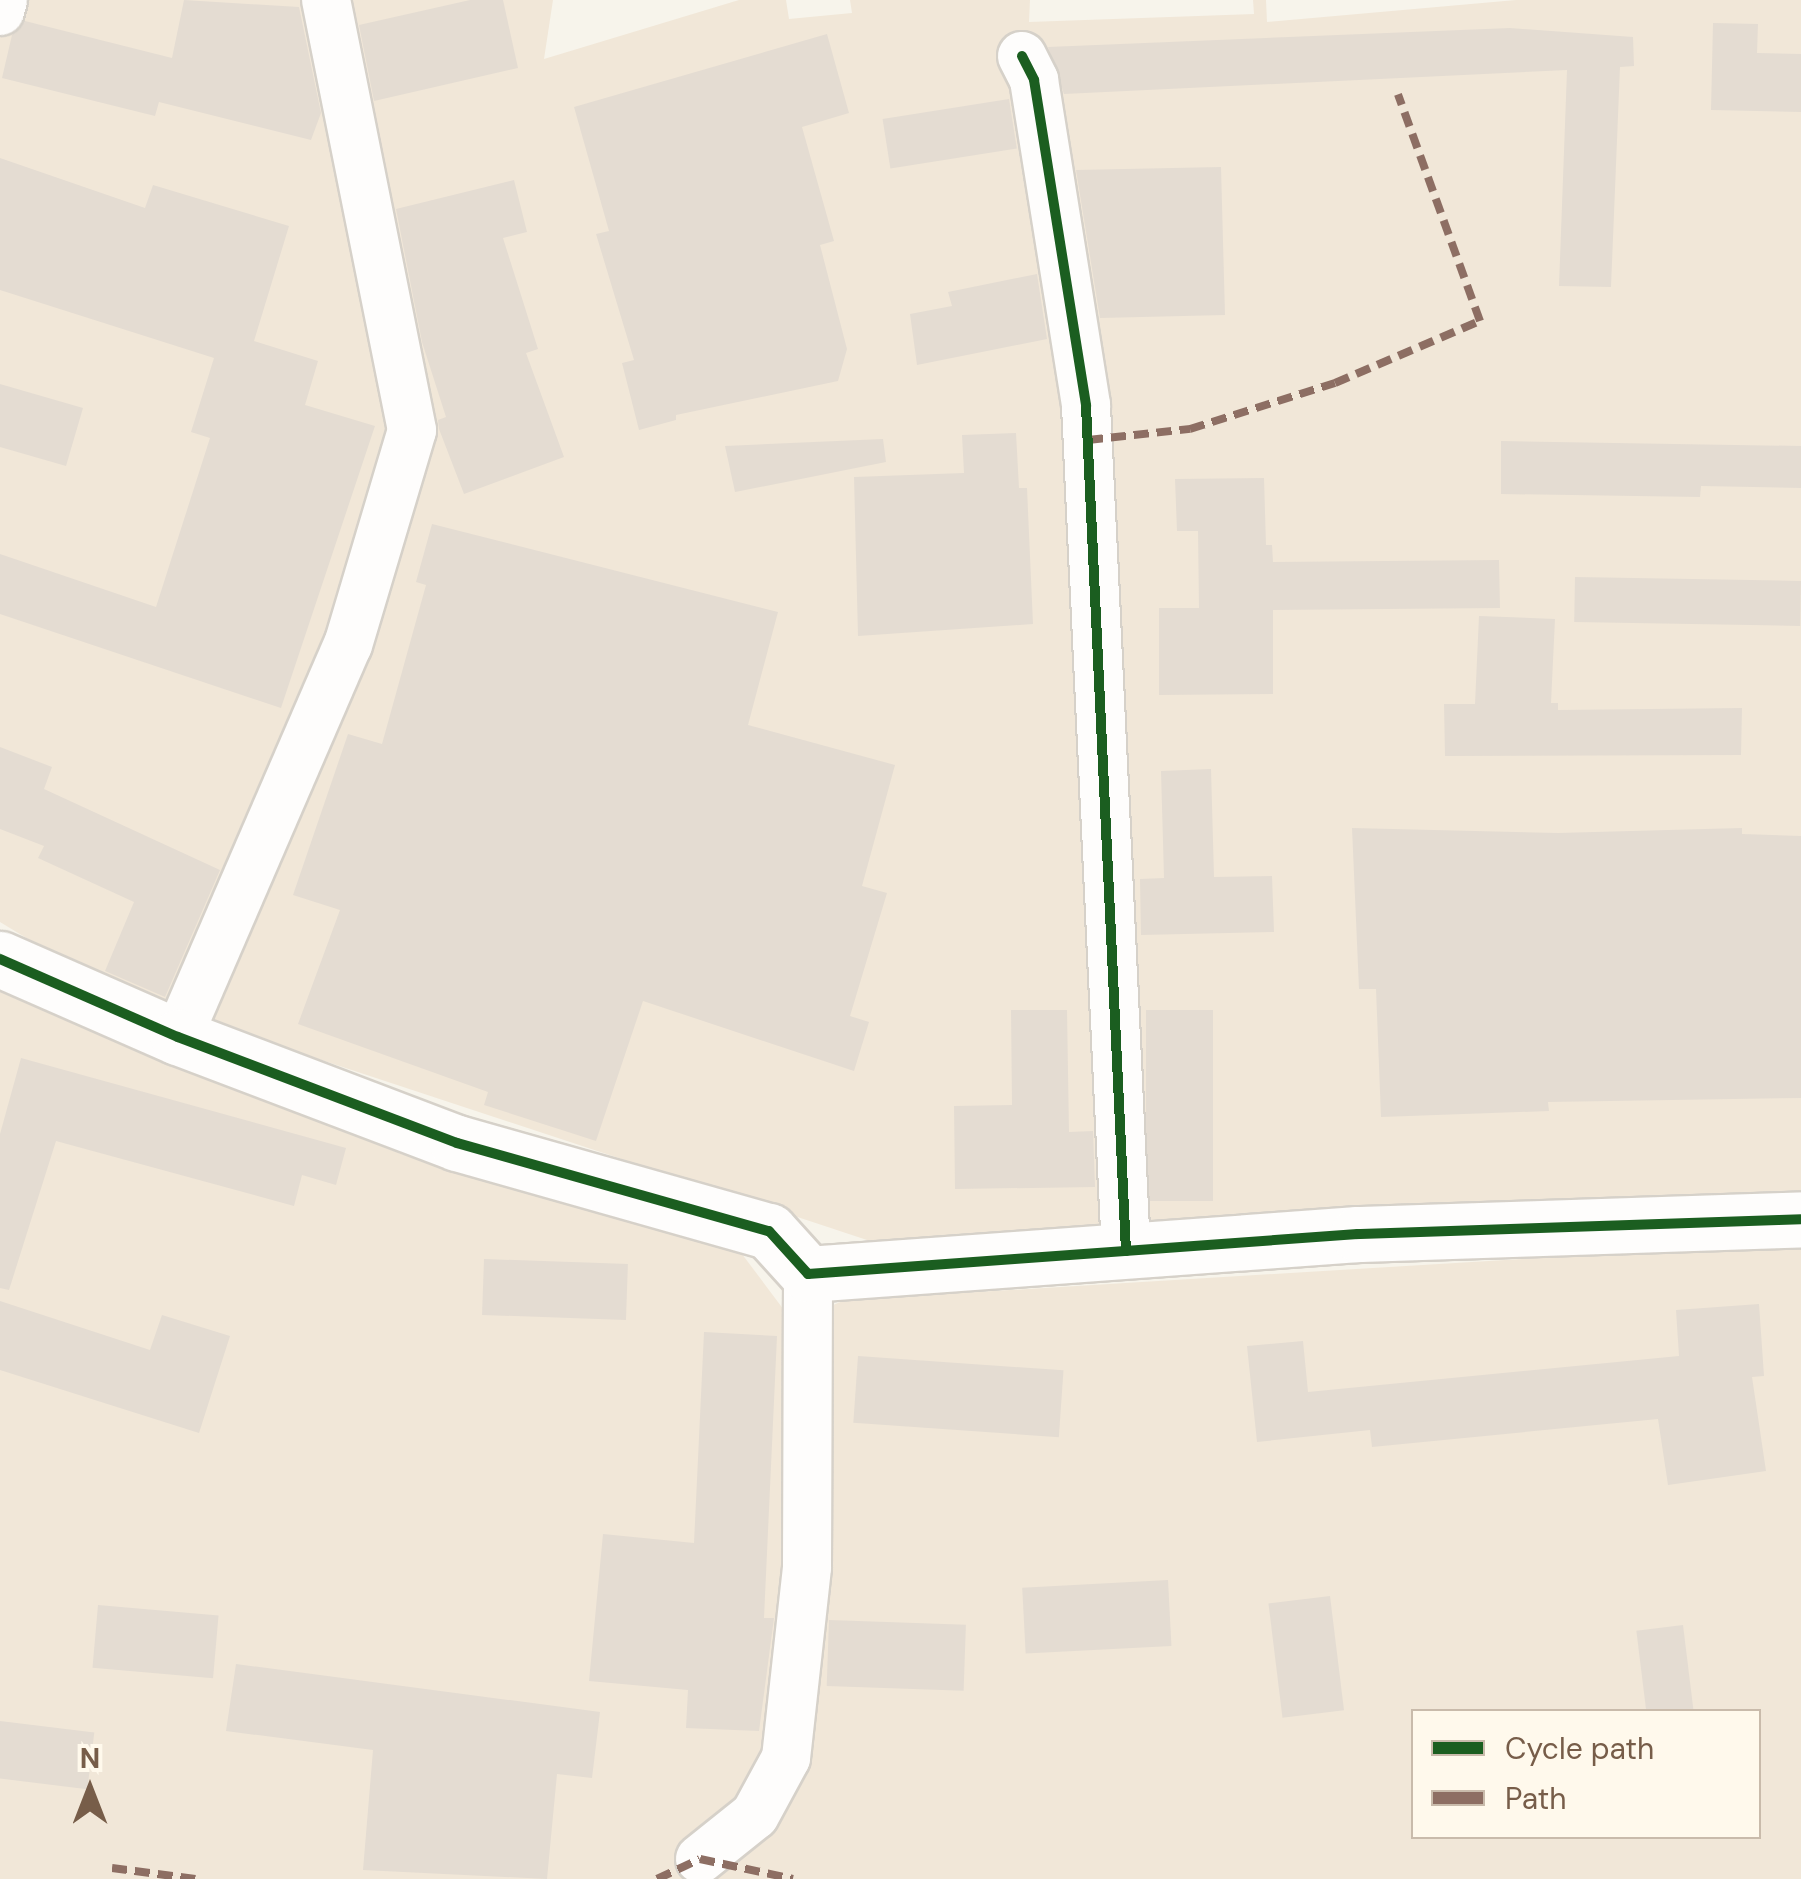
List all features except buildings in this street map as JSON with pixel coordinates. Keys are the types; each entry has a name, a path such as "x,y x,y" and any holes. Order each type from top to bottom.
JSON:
{"street":[{"path":"0,11 3,0"},
{"path":"178,1037 348,645 412,430 326,0"},
{"path":"1022,56 1034,80 1087,423 1126,1251"},
{"path":"0,959 178,1037 457,1143 769,1230 808,1274 807,1567 786,1758 755,1815 700,1860"},
{"path":"808,1274 1358,1234 1801,1218"}],"shaded area":[{"path":"0,0 553,0 544,59 739,0 786,0 789,19 852,13 850,0 1030,0 1029,22 1254,14 1253,0 1266,0 1267,22 1516,0 1801,0 1801,1200 1320,1212 870,1241 158,1006 79,970 0,922"},
{"path":"0,986 401,1154 739,1250 793,1322 845,1300 1801,1242 1801,1879 0,1879"}],"marked path":[{"path":"1088,440 1190,429 1335,383 1480,321 1398,94"},
{"path":"657,1879 700,1859 793,1879"},
{"path":"112,1868 195,1879"}],"cycle path":[{"path":"1022,56 1034,80 1086,406 1126,1251"},
{"path":"0,959 178,1037 457,1143 769,1231 808,1274 1358,1234 1801,1219"}]}
